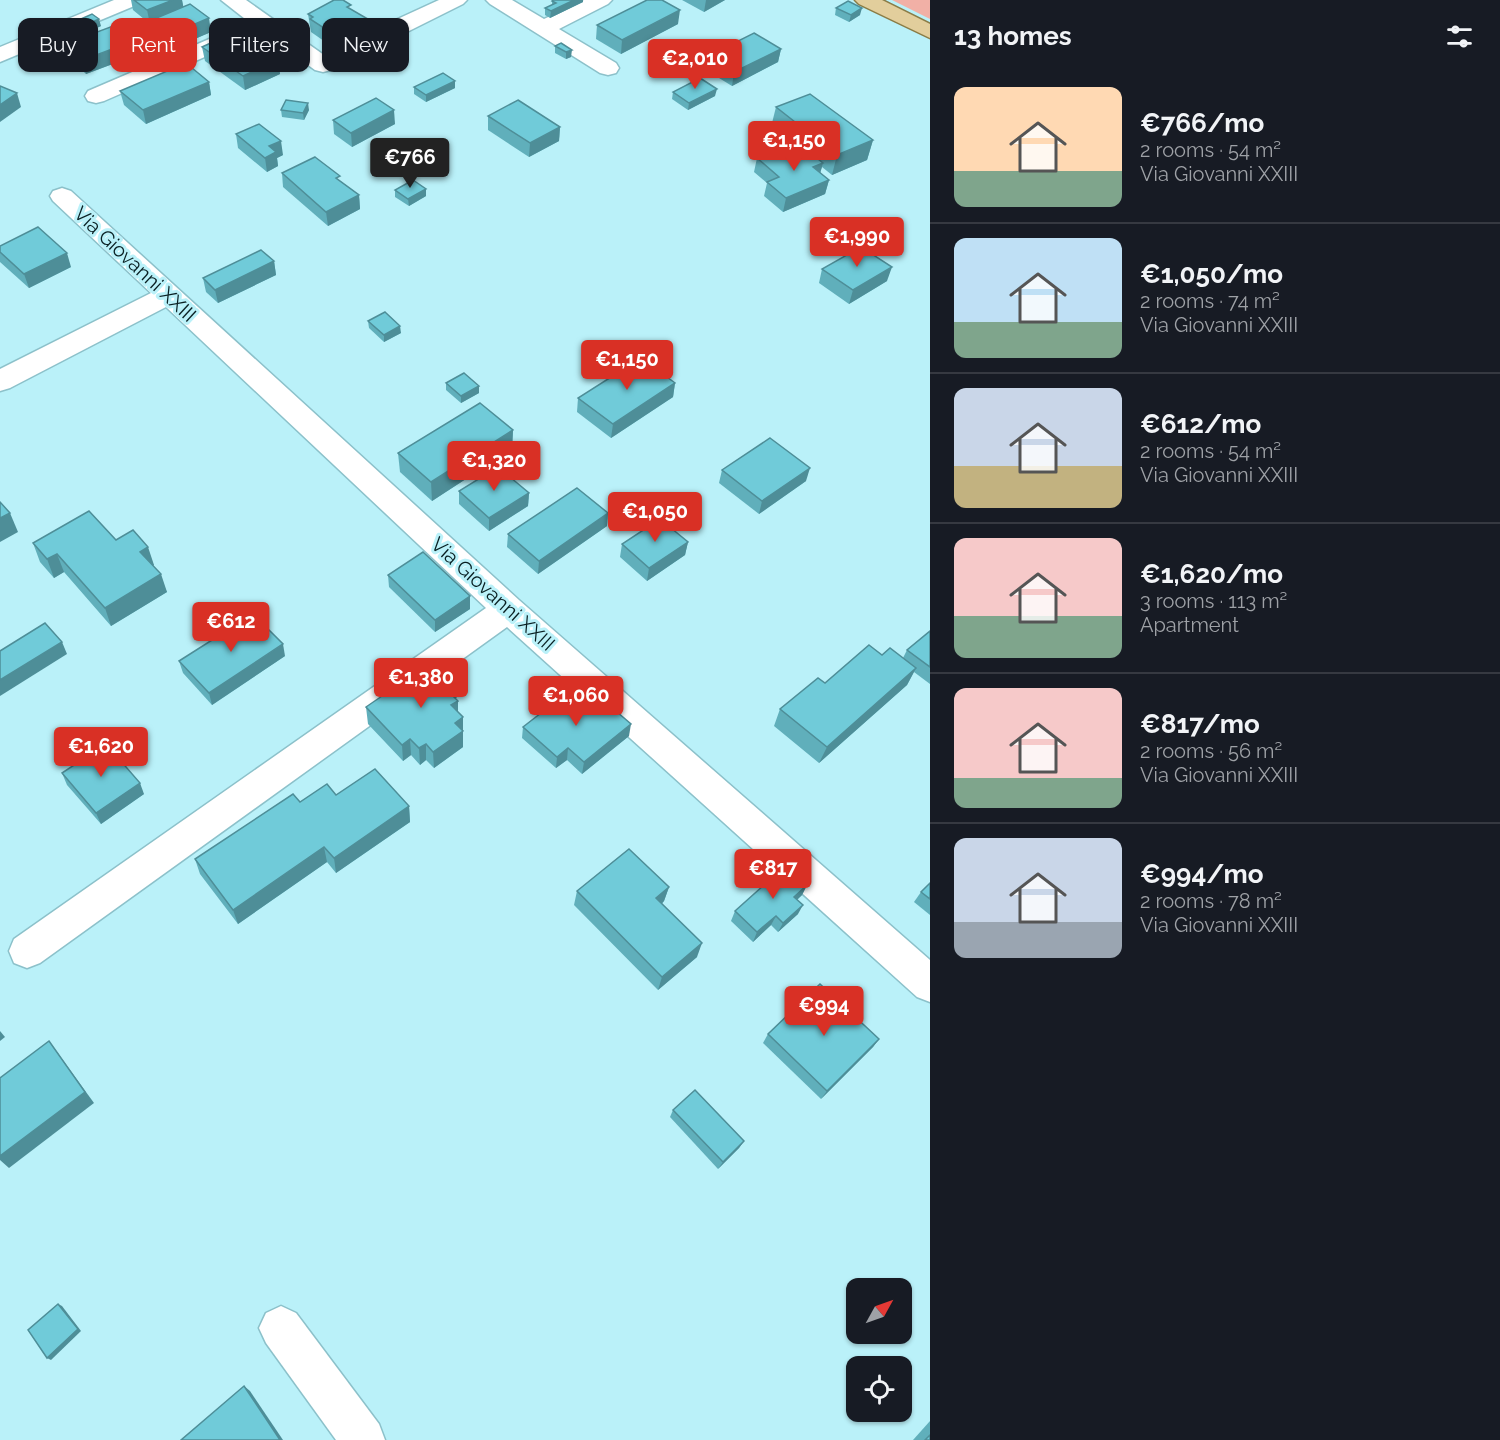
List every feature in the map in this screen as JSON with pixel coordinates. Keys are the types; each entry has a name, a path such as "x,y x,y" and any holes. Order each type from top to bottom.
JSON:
{"main road":[{"path":"866,0 930,32"}],"street":[{"path":"0,55 132,0"},
{"path":"232,0 257,18"},
{"path":"409,22 456,0"},
{"path":"496,0 608,68"},
{"path":"543,28 601,0"},
{"path":"96,96 209,47"},
{"path":"310,56 322,65"},
{"name":"Via Giovanni XXIII","path":"62,196 508,609 930,984"},
{"path":"0,381 168,295"},
{"path":"27,951 508,609"},
{"path":"281,1328 363,1440"}],"shaded area":[{"path":"892,0 930,0 930,19"}],"building":[{"path":"134,0 173,0 147,10"},
{"path":"334,0 343,0 351,5 347,7 366,18 322,18 322,27 310,19 313,17 308,14"},
{"path":"553,0 574,0 551,11 545,8 556,3"},
{"path":"647,0 662,0 680,10 622,40 597,25"},
{"path":"848,1 862,8 851,15 836,8"},
{"path":"190,4 209,18 197,23 197,18 156,18"},
{"path":"92,14 98,18 83,18"},
{"path":"110,27 110,50 98,54 98,32"},
{"path":"754,33 781,49 734,72 708,56"},
{"path":"561,43 572,50 566,52 555,46"},
{"path":"209,44 209,52 202,47"},
{"path":"165,72 197,72 209,82 143,110 120,91"},
{"path":"237,72 252,72 243,76"},
{"path":"443,73 455,81 426,95 414,87"},
{"path":"700,78 717,89 689,103 673,92"},
{"path":"0,86 17,93 0,105"},
{"path":"810,94 873,140 837,155 776,107"},
{"path":"376,98 394,110 351,133 333,120"},
{"path":"286,100 308,103 303,113 281,110"},
{"path":"518,100 560,127 530,143 488,116"},
{"path":"259,124 281,141 269,146 276,152 265,158 236,134"},
{"path":"804,148 823,163 813,167 829,180 786,198 767,182 779,177 757,158 770,153 777,159"},
{"path":"315,157 340,176 336,178 359,195 326,212 282,173"},
{"path":"413,180 426,189 408,199 395,190"},
{"path":"38,227 67,253 24,274 0,252 0,246"},
{"path":"861,247 892,267 853,290 822,269"},
{"path":"261,250 274,261 215,290 203,278"},
{"path":"385,312 400,326 384,335 368,321"},
{"path":"641,358 675,383 613,424 578,398"},
{"path":"464,373 479,386 461,396 446,383"},
{"path":"480,403 513,430 431,482 398,453"},
{"path":"770,438 810,468 762,501 722,470"},
{"path":"498,467 529,493 489,518 459,491"},
{"path":"577,488 608,513 539,561 508,534"},
{"path":"0,502 10,513 0,518"},
{"path":"89,511 116,540 133,530 148,547 140,552 161,574 105,608 57,554 47,559 33,543"},
{"path":"660,519 688,542 649,568 622,544"},
{"path":"423,552 470,596 435,620 388,575"},
{"path":"253,614 283,644 209,693 179,661"},
{"path":"45,623 62,642 0,680 0,651"},
{"path":"930,631 930,667 907,650"},
{"path":"869,645 882,655 890,648 916,668 827,747 780,709 818,678 825,683"},
{"path":"436,659 457,680 445,688 458,701 451,705 463,717 455,723 463,731 433,752 426,744 419,748 410,739 402,745 366,707"},
{"path":"572,689 600,714 610,706 631,724 584,762 568,748 557,757 523,727"},
{"path":"106,744 140,783 96,813 62,773"},
{"path":"375,769 409,806 334,858 324,847 233,910 195,859 293,794 300,802 327,784 336,795"},
{"path":"629,849 669,887 656,898 702,943 662,977 577,891"},
{"path":"785,866 807,885 794,897 803,905 783,923 776,916 757,932 735,911"},
{"path":"930,883 930,899 921,892"},
{"path":"820,984 879,1039 827,1091 768,1034"},
{"path":"49,1041 85,1092 0,1156 0,1078"},
{"path":"695,1090 744,1141 723,1162 673,1110"},
{"path":"58,1304 78,1329 47,1358 28,1330"},
{"path":"244,1386 280,1440 181,1440"}]}
